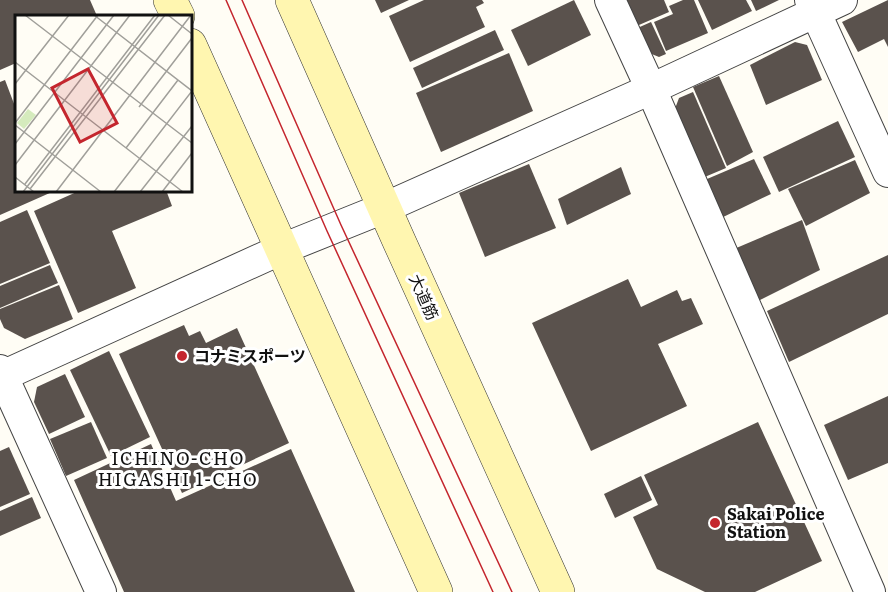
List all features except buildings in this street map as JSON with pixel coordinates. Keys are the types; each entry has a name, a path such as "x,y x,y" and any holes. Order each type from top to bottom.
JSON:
{"street":[{"path":"170,0 178,15"},
{"name":"大道筋","path":"292,0 558,592"},
{"path":"610,0 870,592"},
{"path":"101,592 1,375 282,249 384,207 651,89 813,6 842,0"},
{"path":"813,6 888,172"},
{"path":"192,49 436,592"}],"tram line":[{"path":"226,0 327,231 493,592"},
{"path":"242,0 341,225 512,592"}],"place":[{"name":"コナミスポーツ","path":"182,356"},
{"name":"Sakai Police Station","path":"715,523"}],"district":[{"name":"ICHINO-CHO HIGASHI 1-CHO","path":"178,469"}]}
